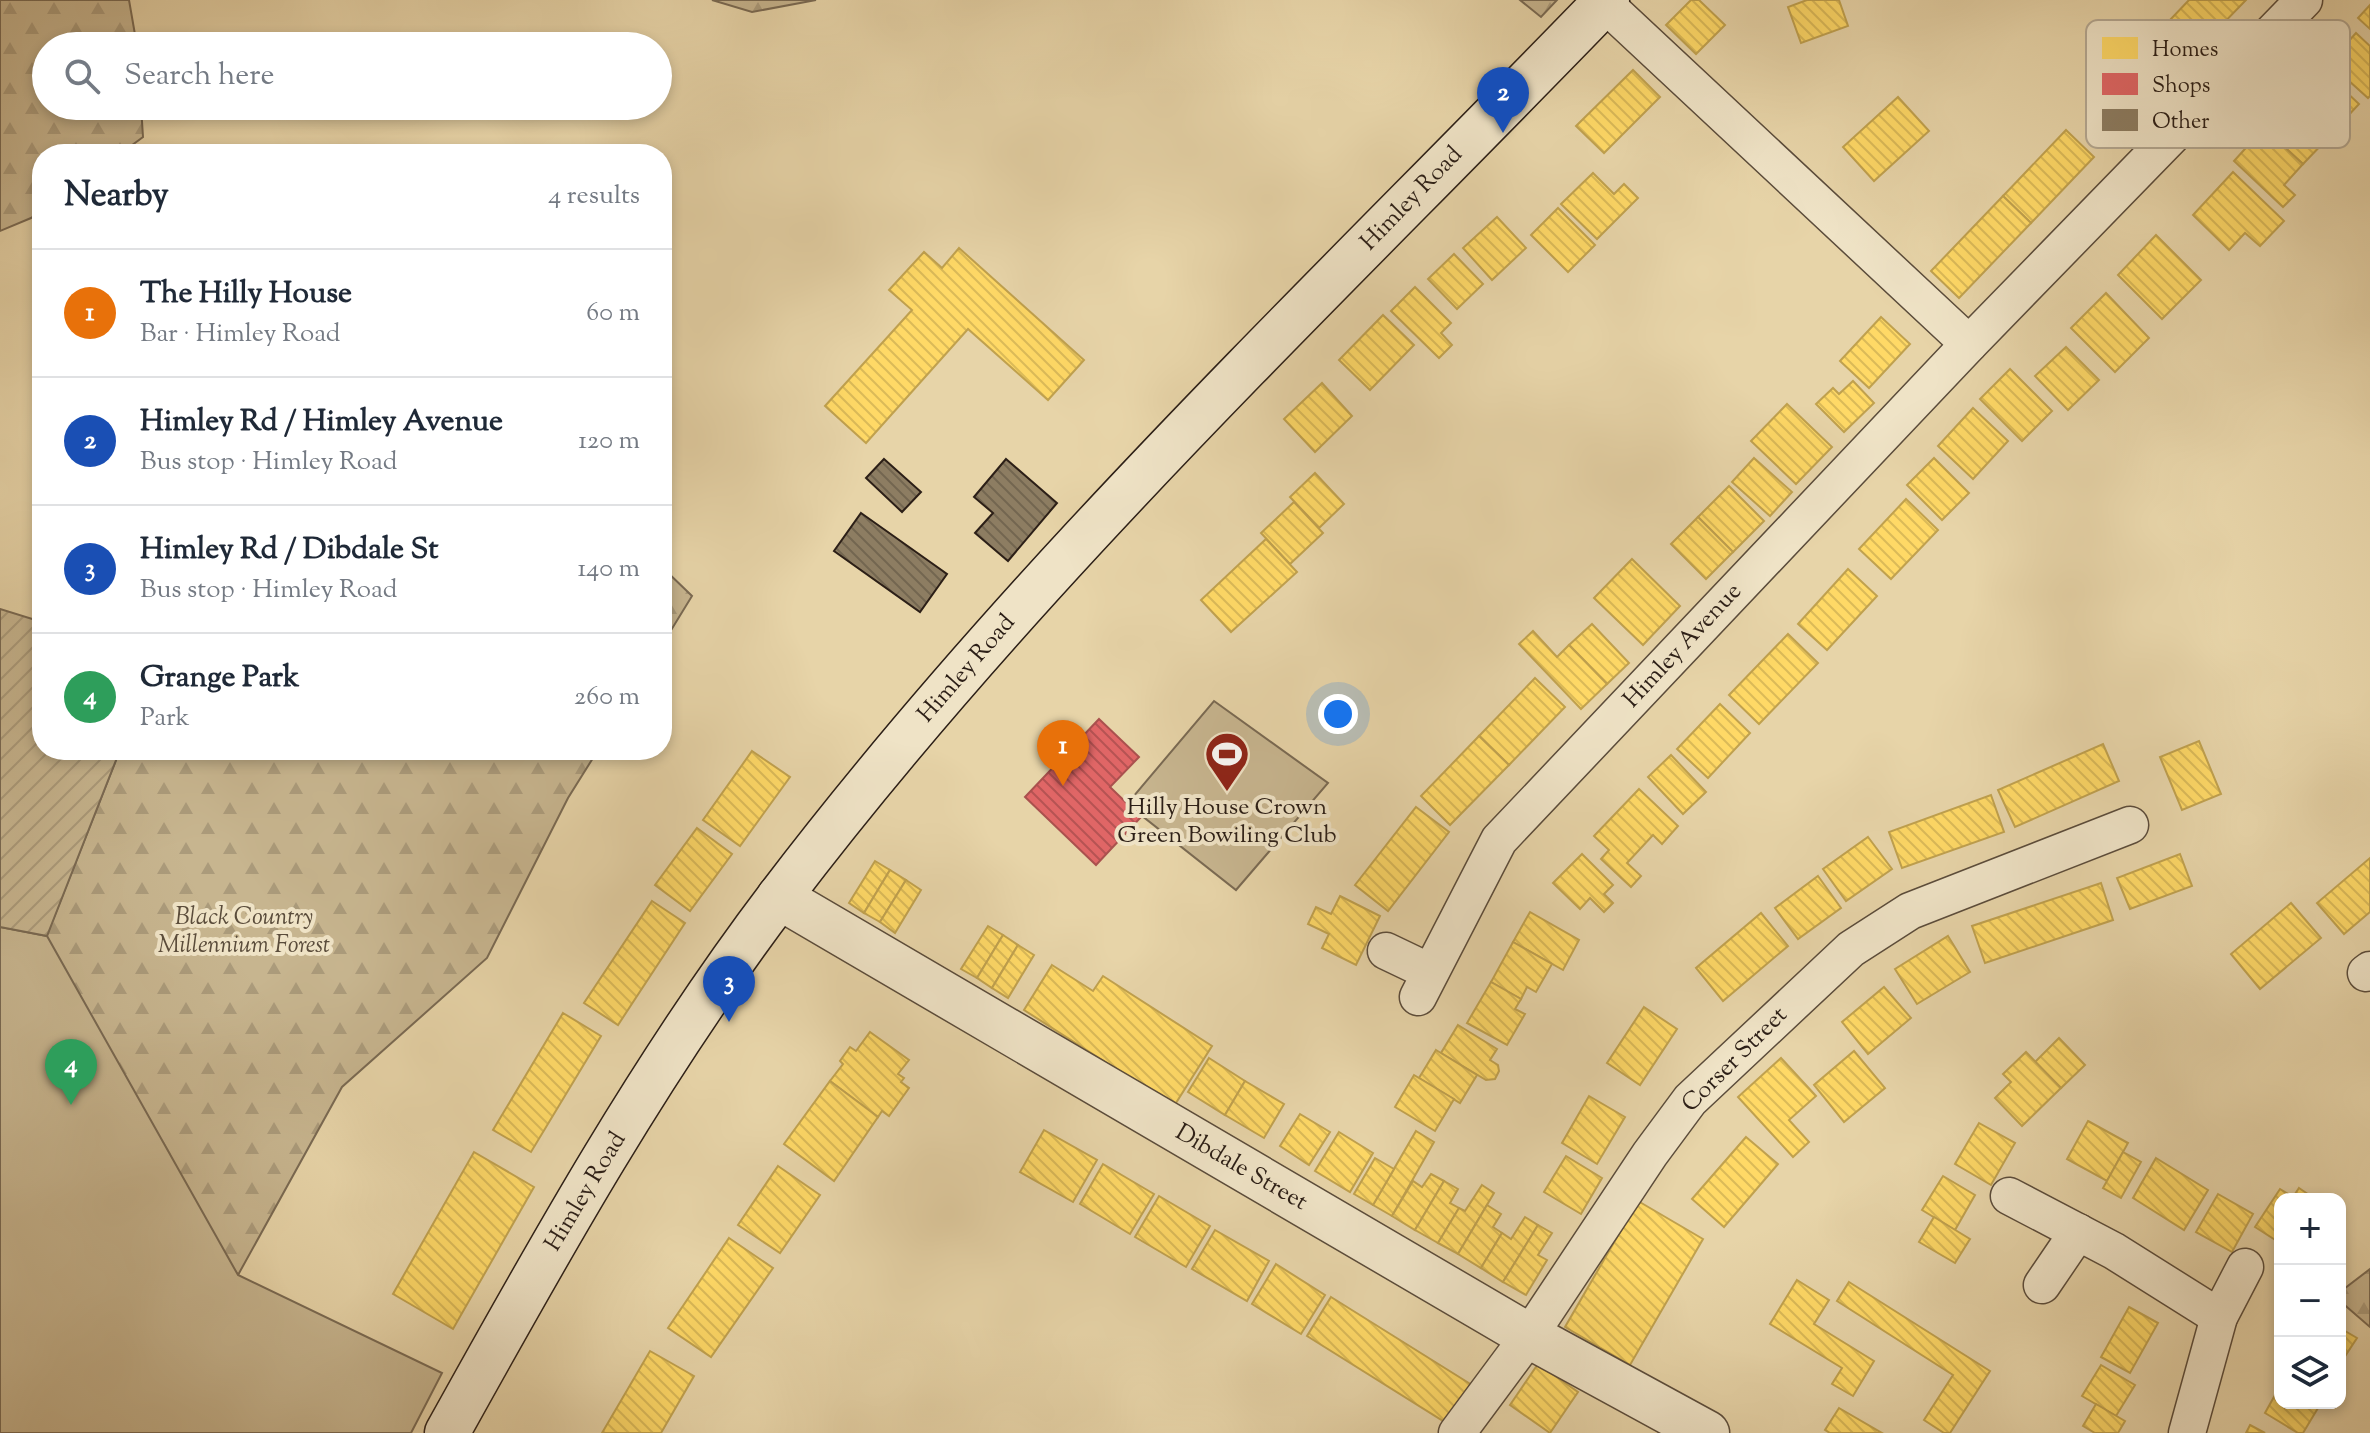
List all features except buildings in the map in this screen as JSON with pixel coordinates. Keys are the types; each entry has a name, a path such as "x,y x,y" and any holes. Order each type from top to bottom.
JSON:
{"main road":[{"name":"Himley Road","path":"447,1433 652,1079 779,897 951,683 1160,457 1606,2"},
{"name":"Dibdale Street","path":"779,897 1529,1336 1707,1433"}],"street":[{"name":"Himley Avenue","path":"2285,20 2304,0"},
{"path":"1606,2 1969,344"},
{"name":"Himley Avenue","path":"1386,951 1424,984 1499,840 1969,344 2160,148"},
{"name":"Corser Street","path":"1457,1433 1529,1336 1650,1154 1690,1100 1851,949 1910,911 2130,825"},
{"path":"2009,1196 2114,1251 2219,1317"},
{"path":"2042,1285 2078,1232"},
{"path":"2187,1433 2219,1317 2245,1267"}],"green space":[{"path":"0,0 129,0 135,32 32,32 32,120 142,120 143,137 134,144 32,144 32,217 0,231"},
{"path":"712,0 816,0 752,12"},
{"path":"1520,0 1557,0 1541,17"},
{"path":"672,577 692,596 672,629"},
{"path":"0,609 32,619 32,760 116,760 47,936 0,927"},
{"name":"Hilly House Crown Green Bowiling Club","path":"1214,701 1328,783 1236,890 1127,804"},
{"name":"Black Country Millennium Forest","path":"116,760 592,760 568,798 487,958 342,1087 238,1275 0,927 47,935"},
{"path":"0,927 47,936 238,1275 442,1373 411,1433 0,1433"},
{"path":"2370,1269 2370,1327 2346,1306 2346,1287"}],"place":[{"name":"Himley Rd / Himley Avenue","path":"1503,133"},
{"name":"The Hilly House","path":"1063,786"},
{"name":"Hilly House Crown Green Bowiling Club","path":"1227,793"},
{"name":"Himley Rd / Dibdale St","path":"729,1022"},
{"name":"Grange Park","path":"71,1105"}]}
